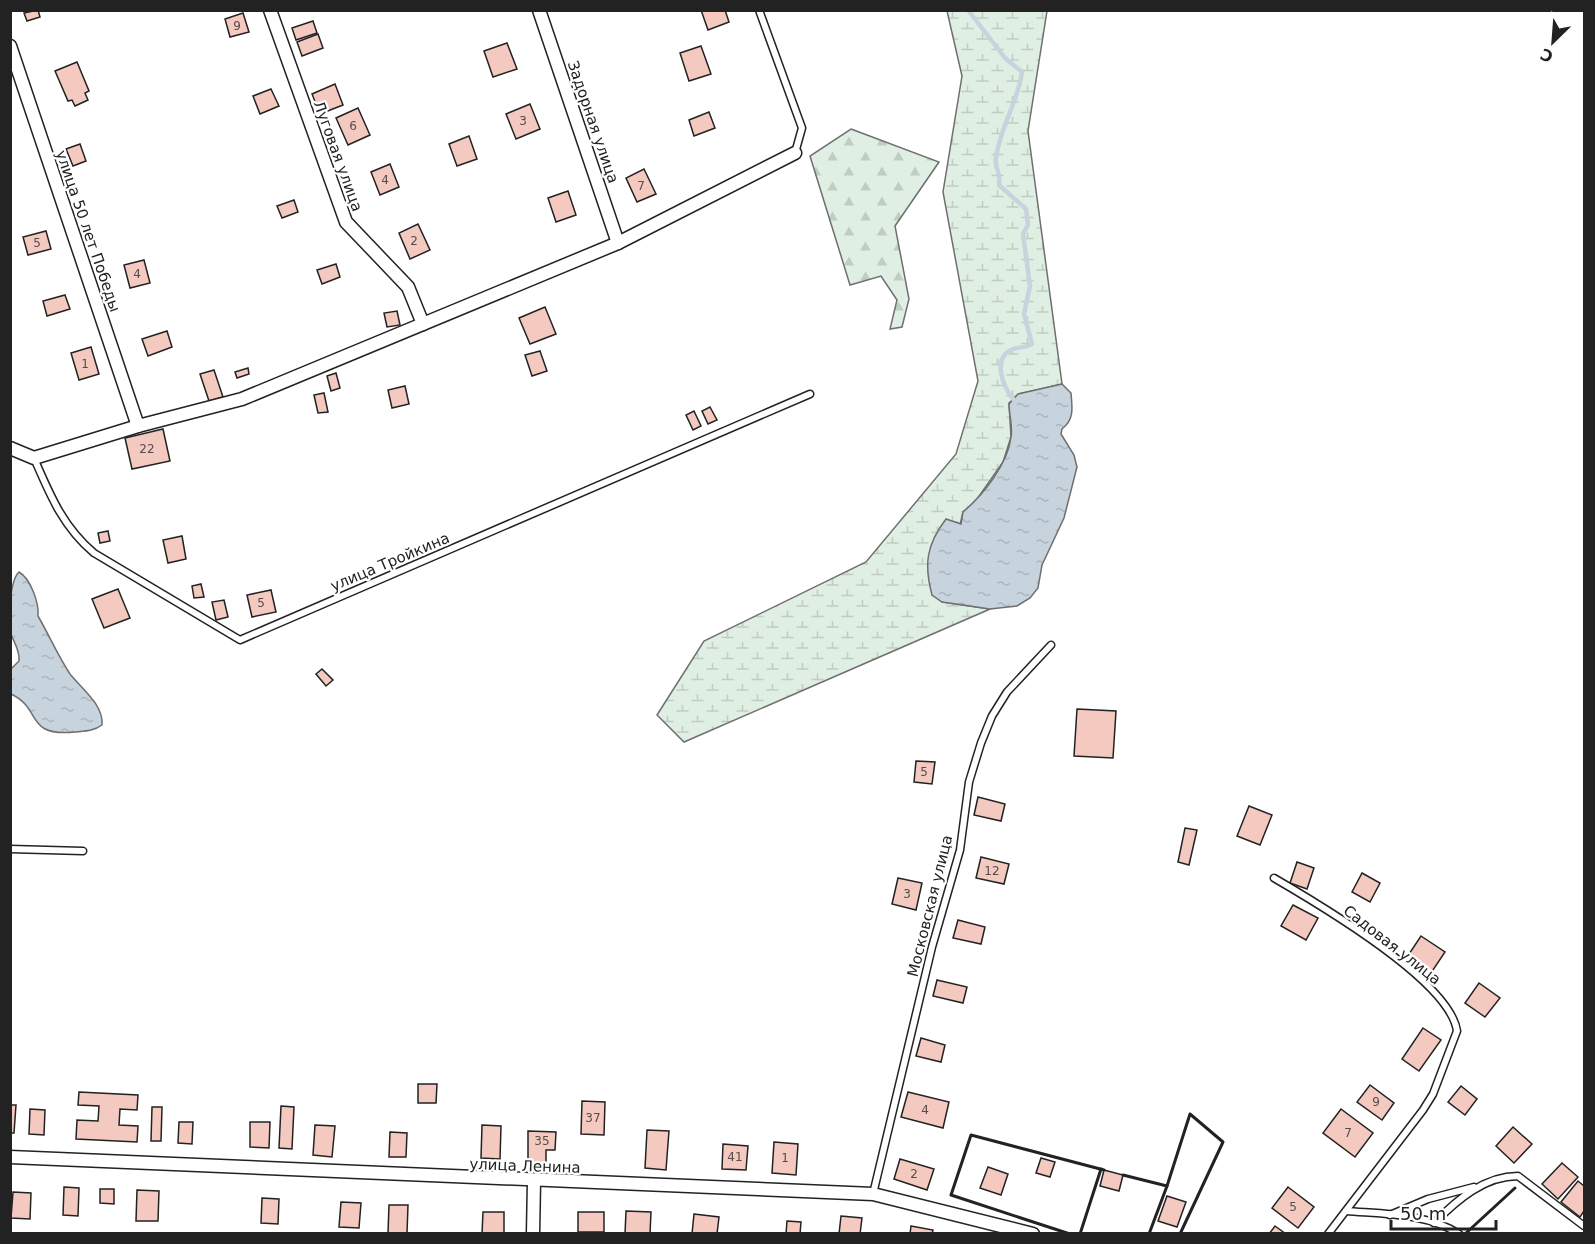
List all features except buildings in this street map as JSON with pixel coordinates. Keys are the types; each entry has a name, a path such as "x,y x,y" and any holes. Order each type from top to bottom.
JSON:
{"street":[{"name":"Луговая улица","path":"270,10 346,222 408,287 423,324"},
{"name":"Задорная улица","path":"539,10 618,243"},
{"name":"улица 50 лет Победы","path":"10,46 138,426"},
{"path":"10,448 34,458 138,426 243,399 618,243 795,153"},
{"name":"улица Ленина","path":"10,1157 873,1194 1033,1233"},
{"path":"533,1233 534,1181"}],"lane":[{"path":"759,10 802,128 795,153"},
{"name":"улица Тройкина","path":"34,458 60,515 76,538 94,553 240,639 810,394"},
{"name":"Московская улица","path":"873,1194 932,947 960,850 969,782 981,743 992,716 1007,692 1051,645"},
{"path":"10,849 83,851"},
{"name":"Садовая улица","path":"1274,878 1353,926 1406,967 1441,1000 1455,1020 1457,1031 1433,1094 1328,1233"},
{"path":"1390,1215 1428,1199 1507,1176 1518,1176 1584,1226"},
{"path":"1434,1223 1452,1204 1480,1185"},
{"path":"1346,1211 1390,1215 1434,1223 1459,1233"}],"green space":[{"path":"947,11 1047,11 1028,131 1062,384 1019,394 1009,403 1011,437 1003,462 975,502 963,512 942,602 990,609 684,742 657,715 704,641 866,562 956,454 978,381 943,192 962,76"},
{"path":"851,129 939,162 895,226 909,299 902,327 890,329 897,300 881,276 850,285 810,156"}],"water":[{"path":"1062,384 1071,393 1072,408 1071,417 1061,434 1074,455 1077,467 1064,518 1042,565 1038,588 1030,598 1017,606 990,609 942,602 932,595 928,574 931,547 939,528 946,519 961,524 963,512 979,497 1000,468 1011,437 1009,404 1018,394"},
{"path":"19,572 31,586 36,598 38,616 61,660 96,704 102,718 102,725 99,727 75,732 48,730 41,726 21,700 11,694 11,669 19,661 19,657 11,634 9,611 13,583"}],"waterway":[{"path":"968,10 1005,58 1022,72 1017,94 1001,136 996,162 1000,178 999,185 1026,209 1028,225 1023,234 1030,286 1024,314 1032,344 1006,353 1001,365 1003,380 1013,399"}],"wall":[{"path":"1167,1186 1190,1114 1223,1142 1180,1234"},
{"path":"1070,1234 951,1195 971,1135 1104,1170"},
{"path":"1080,1234 1101,1169"},
{"path":"1123,1175 1167,1186 1149,1234"},
{"path":"1465,1234 1515,1188"}]}
